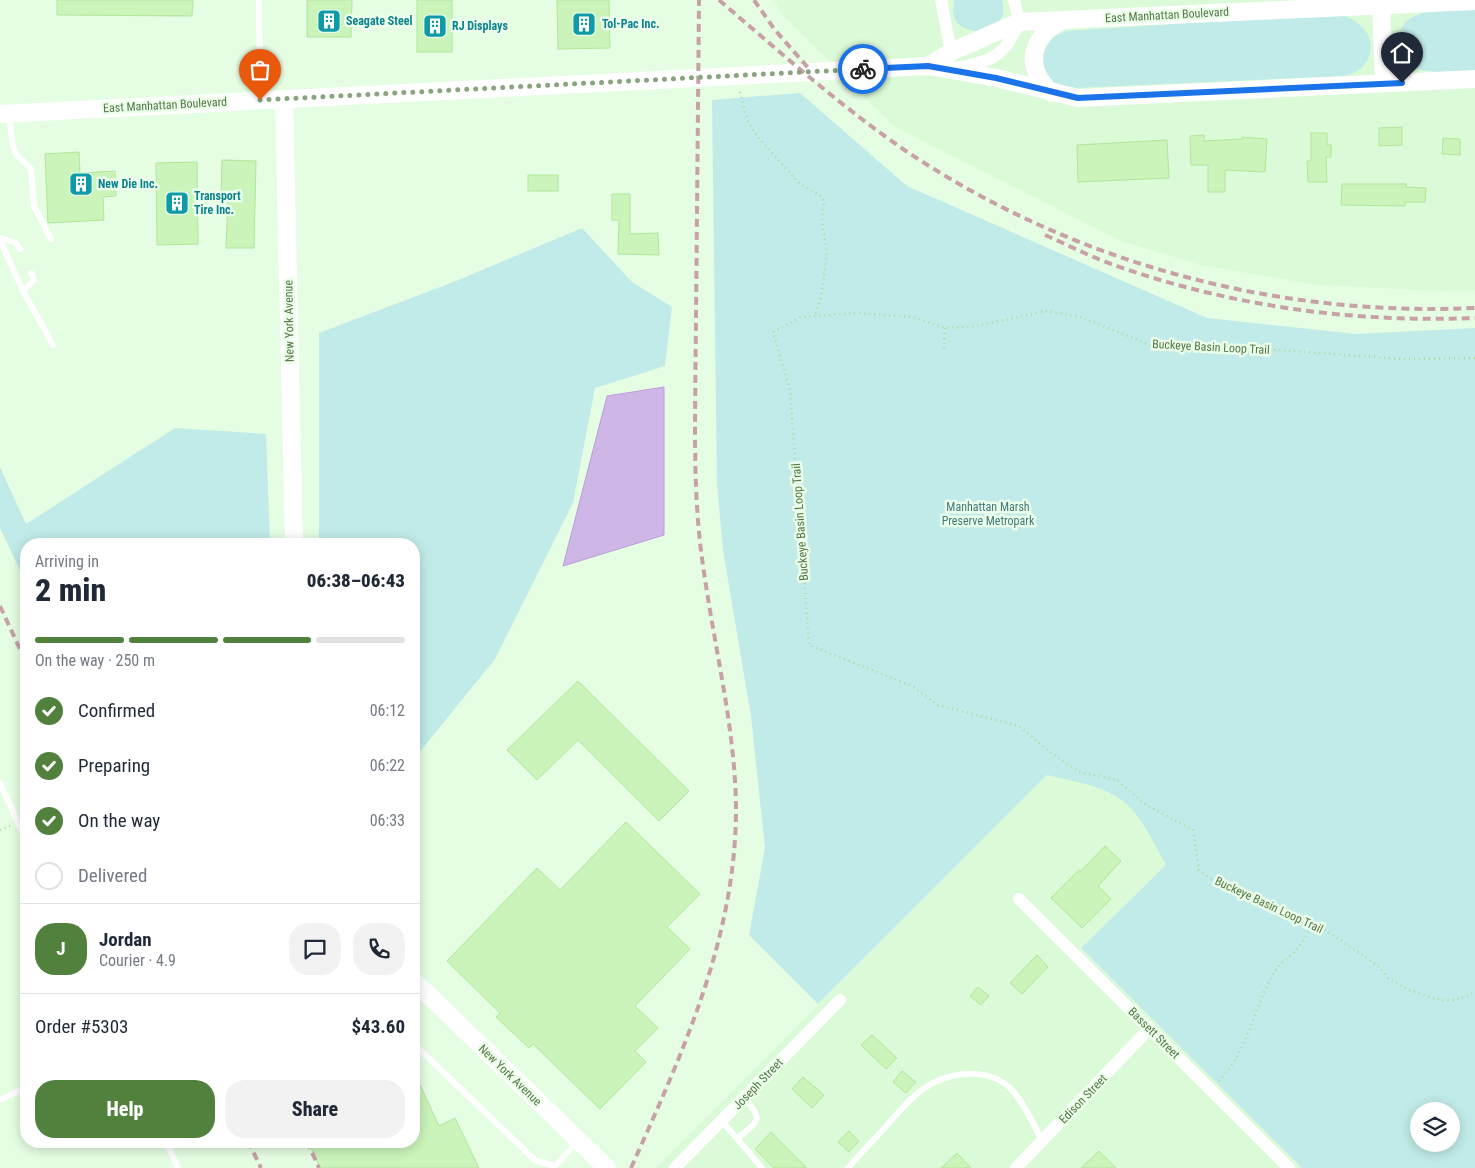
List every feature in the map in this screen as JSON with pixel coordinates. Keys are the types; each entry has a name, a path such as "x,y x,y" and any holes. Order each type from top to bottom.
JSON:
{"street":[{"path":"941,0 951,52"},
{"path":"947,70 974,64 993,57 1006,48 1019,22 1014,0"},
{"name":"East Manhattan Boulevard","path":"928,66 951,52 1019,22 1218,6 1381,5 1414,2 1475,1"},
{"path":"1381,5 1384,84"},
{"path":"1052,93 1042,84 1036,72 1034,58 1036,45 1044,33 1062,20"},
{"name":"East Manhattan Boulevard","path":"4,114 928,66 996,78 1078,98 1475,79"},
{"name":"New York Avenue","path":"284,99 294,538"},
{"name":"Bassett Street","path":"1019,899 1289,1168"},
{"name":"New York Avenue","path":"420,987 607,1168"},
{"name":"Joseph Street","path":"675,1168 840,1000"},
{"name":"Edison Street","path":"1016,1168 1149,1029"}],"lane":[{"path":"259,0 260,100"},
{"path":"4,114 16,156 31,169 34,206 51,240"},
{"path":"0,239 16,243 20,249"},
{"path":"0,239 23,291 53,345"},
{"path":"23,291 34,280 31,273"},
{"path":"0,783 20,827"},
{"path":"420,1050 536,1161 554,1166 578,1141"},
{"path":"848,1168 906,1104 920,1092 935,1082 968,1073 985,1074 999,1080 1011,1089 1042,1141"},
{"path":"0,1100 20,1090"},
{"path":"738,1138 758,1118 745,1098"},
{"path":"722,1121 762,1168"},
{"path":"168,1148 175,1167"}],"path":[{"path":"737,76 745,114 758,137 800,184 821,196 824,203 822,220 827,253 822,292 815,316"},
{"name":"Buckeye Basin Loop Trail","path":"1475,358 1401,359 1277,350 1255,346 1150,345 1081,317 1047,311 975,326 945,328 913,317 857,313 801,317 773,332 790,390 809,645 912,686 938,705 1019,726 1050,752 1079,772 1117,780 1146,805 1193,830 1199,870 1218,884 1312,923 1377,965 1388,978 1410,990 1436,1000 1446,1001 1459,999 1475,992"},
{"path":"944,349 945,328"},
{"path":"1211,1090 1231,1068 1249,1033 1264,991 1278,966 1304,942 1312,923"}],"shaded area":[{"path":"774,0 1475,0 1475,290 1442,291 1318,285 1201,265 1121,241 895,127 781,13"},
{"path":"664,387 664,535 563,566 607,396"},
{"path":"1084,738 1193,838 1081,948 1302,1168 656,1168"}],"green space":[{"path":"954,0 1002,0 1002,16 992,27 982,31 971,30 956,22 953,12"},
{"path":"1475,10 1475,70 1452,72 1426,71 1415,68 1406,62 1400,53 1399,33 1404,24 1411,18 1418,14 1434,11"},
{"path":"1344,16 1356,21 1364,29 1371,47 1364,65 1356,72 1344,76 1075,88 1060,87 1042,73 1041,50 1046,40 1066,31"},
{"name":"Manhattan Marsh Preserve Metropark","path":"800,93 907,186 1207,318 1356,334 1475,328 1475,1168 1302,1168 1081,948 1166,865 1147,831 1130,807 1106,791 1076,782 1047,775 818,1004 749,935 765,848 751,716 723,550 717,484 712,100"},
{"path":"582,228 632,282 672,307 665,366 595,388 573,503 495,659 420,752 420,538 319,538 319,333 456,281"},
{"path":"175,428 266,434 270,538 20,538 20,570 0,528 0,467 26,524"}],"building":[{"path":"57,0 193,0 192,16 57,15"},
{"name":"Seagate Steel","path":"307,0 352,0 351,37 307,37"},
{"name":"RJ Displays","path":"417,0 452,0 452,52 417,52"},
{"name":"Tol-Pac Inc.","path":"557,0 609,0 610,48 558,49"},
{"path":"1402,127 1402,145 1379,146 1379,128"},
{"path":"1311,133 1327,133 1327,145 1331,145 1331,157 1326,157 1327,182 1308,182 1307,161 1311,161"},
{"path":"1204,135 1204,141 1242,139 1242,137 1267,139 1265,172 1225,170 1225,192 1208,192 1208,165 1191,165 1190,136"},
{"path":"1443,138 1460,139 1460,155 1442,154"},
{"path":"1167,140 1169,178 1078,182 1077,145"},
{"name":"New Die Inc.","path":"79,152 80,173 115,171 116,196 103,197 104,220 48,223 45,154"},
{"name":"Transport Tire Inc.","path":"222,160 256,161 254,248 226,248 228,200 221,200"},
{"name":"Transport Tire Inc.","path":"197,162 198,244 157,245 156,163"},
{"path":"528,175 558,175 558,191 528,191"},
{"path":"1342,184 1406,184 1406,187 1426,188 1425,202 1405,202 1405,206 1341,205"},
{"path":"612,194 630,194 630,234 658,233 659,255 618,254 619,220 612,220"},
{"path":"578,681 689,791 659,821 578,740 537,780 507,750"},
{"path":"626,822 700,894 667,927 690,949 635,1006 658,1028 635,1051 646,1062 600,1109 533,1044 529,1048 496,1017 500,1013 447,961 537,868 560,890"},
{"path":"1105,846 1121,861 1098,886 1111,899 1082,928 1051,898"},
{"path":"1037,955 1048,967 1022,994 1010,983"},
{"path":"978,987 989,996 981,1005 970,996"},
{"path":"872,1035 897,1058 886,1069 861,1045"},
{"path":"902,1071 916,1082 906,1093 893,1082"},
{"path":"803,1077 824,1095 812,1108 792,1089"},
{"path":"420,1085 439,1126 455,1118 479,1168 320,1168 311,1148 420,1148"},
{"path":"849,1131 859,1141 849,1152 838,1142"},
{"path":"771,1132 807,1168 774,1168 755,1149"},
{"path":"1099,1151 1116,1168 1081,1168"},
{"path":"957,1153 971,1168 941,1168"}],"railway":[{"path":"631,1168 686,1039 716,951 726,906 733,859 736,812 733,752 701,553 696,478 699,0"},
{"path":"719,0 834,97 906,151 970,190 1037,224 1107,252 1178,275 1251,292 1325,303 1400,308 1475,308"},
{"path":"754,0 775,30 810,70"},
{"path":"1045,235 1114,265 1202,291 1247,301 1292,309 1383,318 1475,318"},
{"path":"0,606 20,649"},
{"path":"251,1148 261,1168"},
{"path":"310,1148 319,1168"}],"way so far":[{"path":"260,100 863,69"}],"place":[{"name":"Seagate Steel","path":"329,21"},
{"name":"Tol-Pac Inc.","path":"584,24"},
{"name":"RJ Displays","path":"435,26"},
{"name":"New Die Inc.","path":"81,184"},
{"name":"Transport Tire Inc.","path":"177,203"}],"route":[{"path":"863,69 928,66 996,78 1078,98 1402,83"}]}
